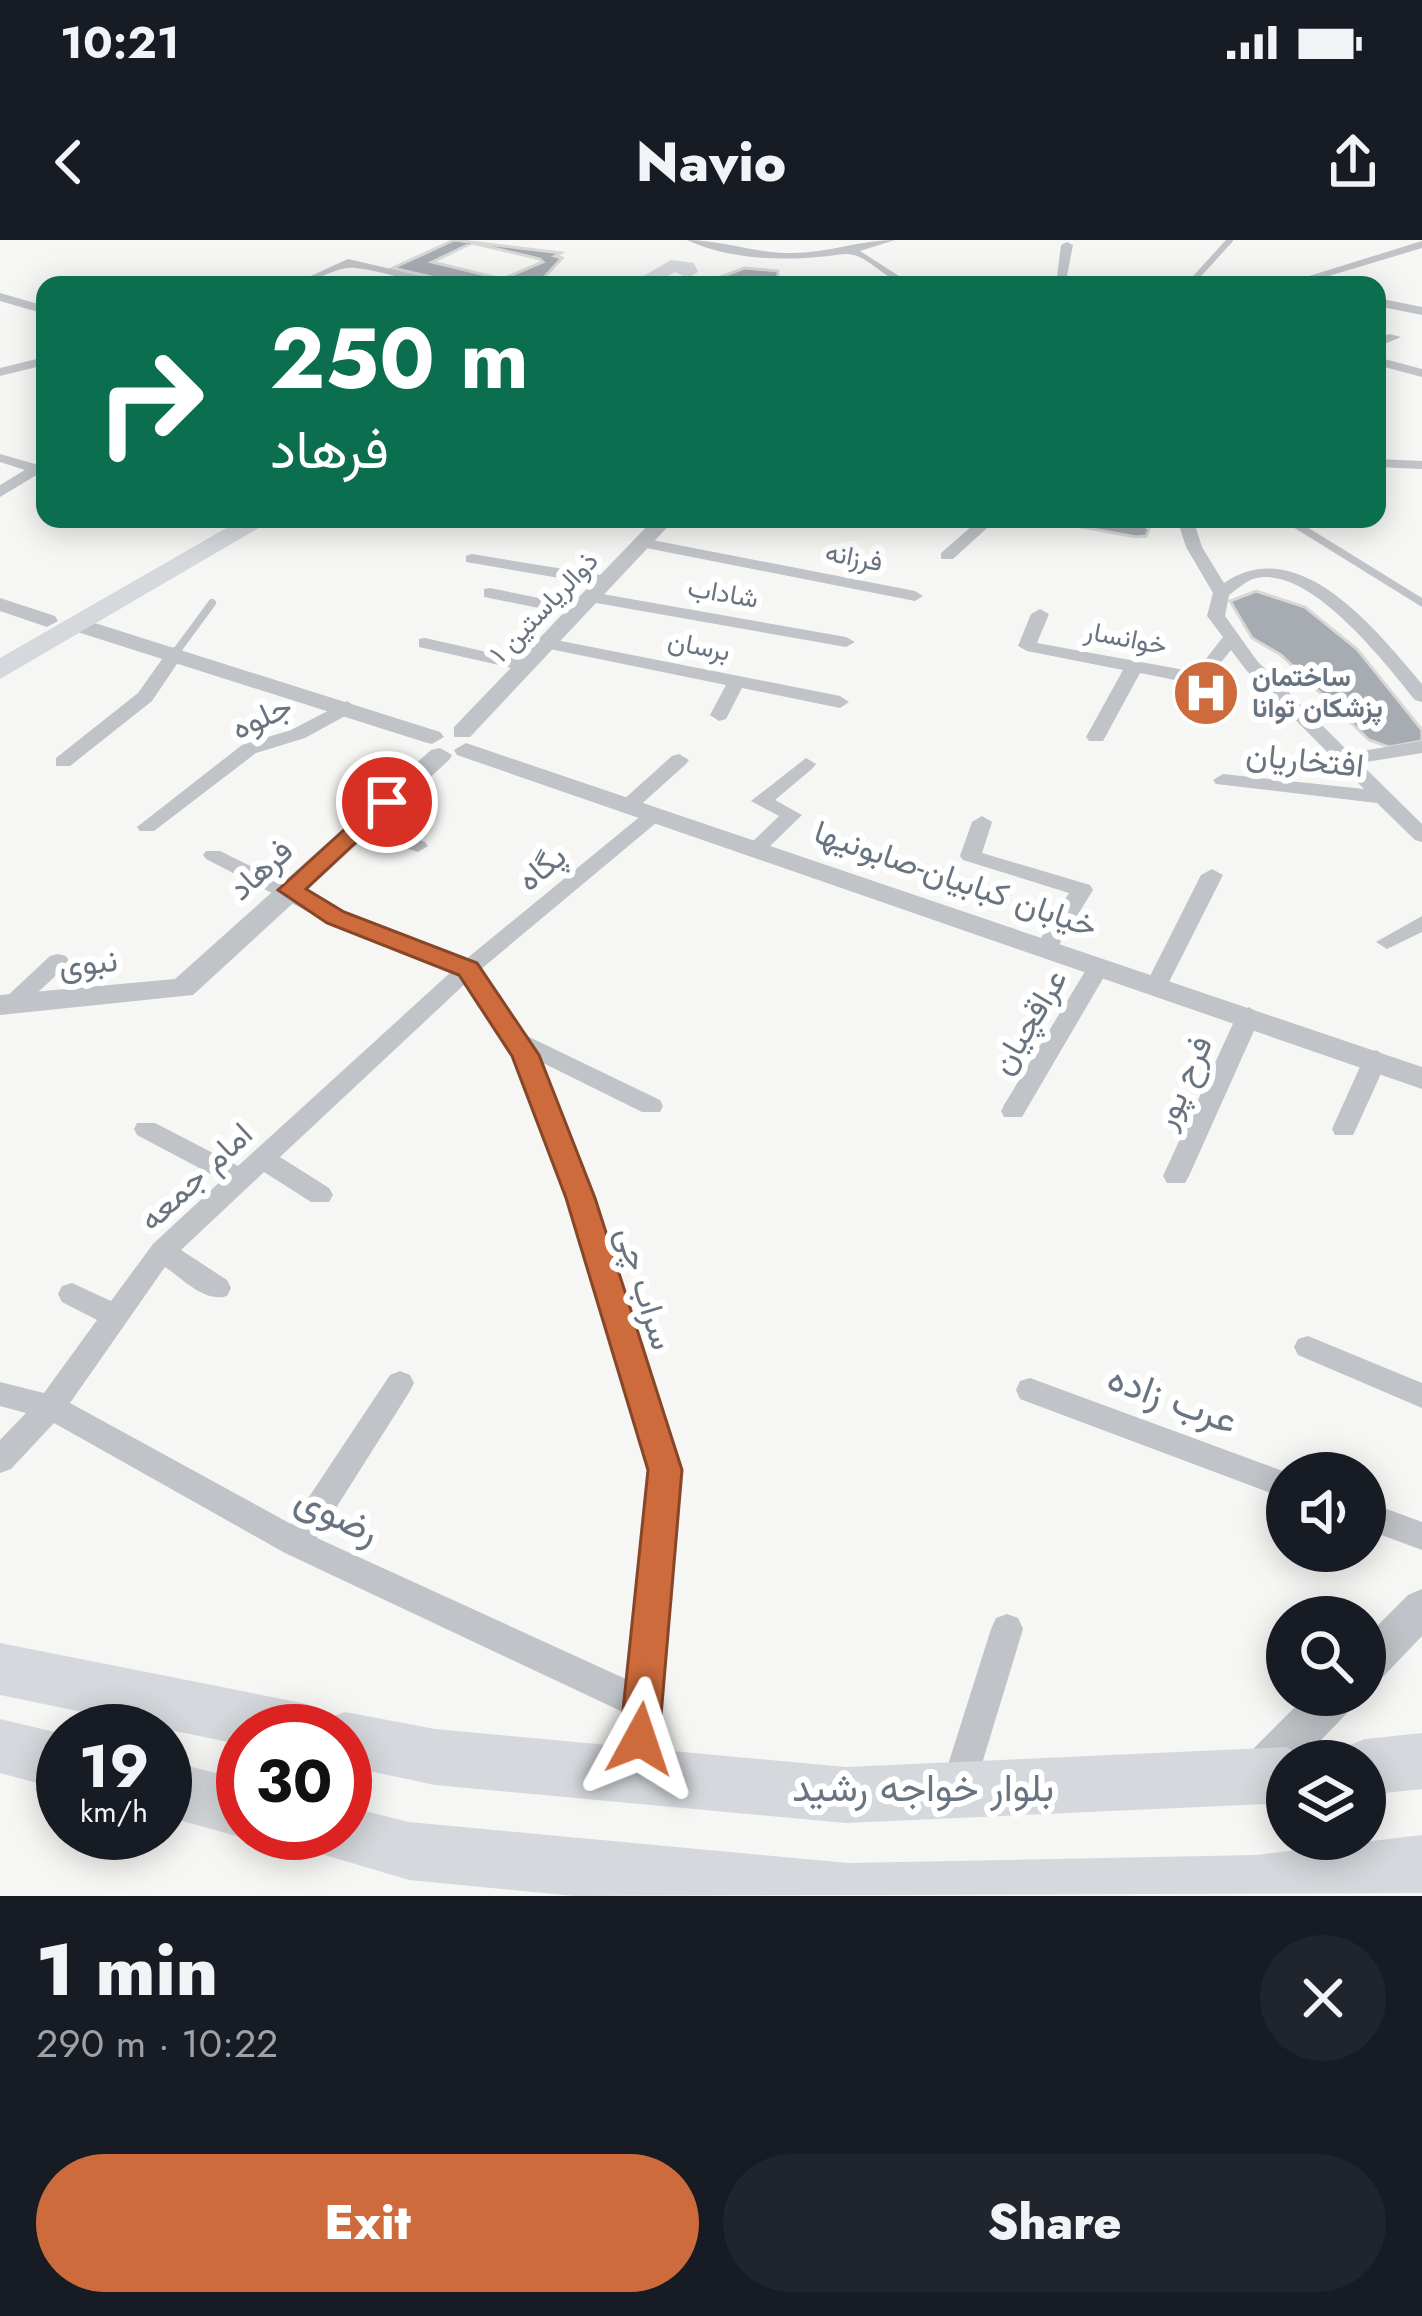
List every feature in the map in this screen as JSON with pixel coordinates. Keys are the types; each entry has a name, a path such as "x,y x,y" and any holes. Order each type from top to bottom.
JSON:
{"main road":[{"path":"0,648 210,528"},
{"path":"0,670 246,528"},
{"path":"0,1669 216,1713"},
{"name":"بلوار خواجه رشید","path":"372,1744 435,1757 846,1795 1266,1776"},
{"path":"0,1746 36,1755"},
{"path":"1386,1765 1422,1761"},
{"path":"372,1842 409,1851 817,1893 1256,1884 1422,1864"}],"street":[{"path":"691,240 771,254 852,250 891,240"},
{"path":"1318,276 1422,244"},
{"path":"1061,276 1066,245"},
{"path":"852,250 893,276"},
{"path":"318,276 348,263 404,276"},
{"path":"0,297 36,307"},
{"path":"0,316 28,305"},
{"path":"1386,305 1421,319"},
{"path":"1386,340 1394,337"},
{"path":"0,372 36,363"},
{"path":"1386,364 1422,374"},
{"path":"1,458 36,465"},
{"path":"1386,463 1422,465"},
{"path":"0,492 36,469"},
{"name":"ذوالریاستین ۱","path":"450,743 657,528"},
{"path":"947,556 979,528"},
{"path":"1188,528 1232,637 1252,666 1422,836"},
{"path":"1301,528 1422,603"},
{"name":"فرزانه","path":"642,544 915,596"},
{"path":"472,559 592,596"},
{"path":"1218,603 1246,577 1279,575 1302,581 1359,621 1422,697"},
{"path":"490,593 592,596"},
{"name":"شاداب","path":"592,596 846,642"},
{"path":"0,604 47,621"},
{"name":"خوانسار","path":"1040,614 1027,646 1198,676 1232,637"},
{"name":"خیابان کبابیان-صابونیها","path":"79,625 347,707 1376,1058 1422,1078"},
{"path":"425,643 525,666"},
{"name":"برسان","path":"547,644 841,702"},
{"path":"63,762 145,697 176,652"},
{"path":"1096,736 1134,667"},
{"path":"719,716 736,681"},
{"name":"جلوه","path":"147,827 249,749 298,734 347,707"},
{"name":"فرهاد","path":"183,988 450,743"},
{"path":"1345,760 1422,747"},
{"name":"پگاه","path":"468,969 642,809 680,760"},
{"path":"757,848 792,814 761,801 806,764"},
{"name":"افتخاریان","path":"1223,780 1380,796"},
{"path":"982,822 970,856 1082,890 1047,946"},
{"path":"361,826 418,846"},
{"path":"213,855 336,917 468,969"},
{"path":"1156,984 1212,875"},
{"path":"1387,942 1422,923"},
{"path":"5,1006 58,961"},
{"name":"عراقچیان","path":"1012,1111 1100,965"},
{"name":"سراب چی","path":"468,969 514,1039 580,1198 665,1470 636,1775"},
{"name":"امام جمعه","path":"0,1460 51,1407 112,1315 163,1250 468,969"},
{"name":"نبوی","path":"5,1006 183,988"},
{"name":"فرح پور","path":"1175,1176 1249,1015"},
{"path":"514,1039 651,1106"},
{"path":"1344,1129 1376,1058"},
{"path":"146,1129 241,1180"},
{"path":"262,1159 320,1195"},
{"path":"163,1250 217,1288"},
{"path":"72,1294 112,1315"},
{"path":"1308,1346 1422,1396"},
{"path":"296,1543 400,1383"},
{"name":"عرب زاده","path":"1030,1390 1266,1478"},
{"name":"رضوی","path":"0,1394 51,1407 296,1543 643,1704"},
{"path":"1386,1523 1422,1536"},
{"path":"1386,1645 1422,1608"},
{"path":"956,1792 1007,1629"},
{"path":"1300,1740 1319,1716"}],"lane":[{"path":"1197,276 1229,240"},
{"path":"176,652 212,603"}],"building":[{"path":"454,240 561,253 555,256 562,258 545,276 509,276 543,262 472,243 432,262 490,276 427,276 393,268"},
{"path":"744,268 778,271 778,276 724,276"},
{"path":"1087,528 1149,529 1146,536"},
{"path":"1256,591 1305,607 1357,649 1422,730 1422,741 1389,747 1369,740 1281,655 1252,638 1230,601"}],"place":[{"name":"ساختمان پزشکان توانا","path":"1206,693"}],"route":[{"path":"387,802 290,890 367,931 468,969 525,1055 580,1198 665,1470 640,1739"}]}
